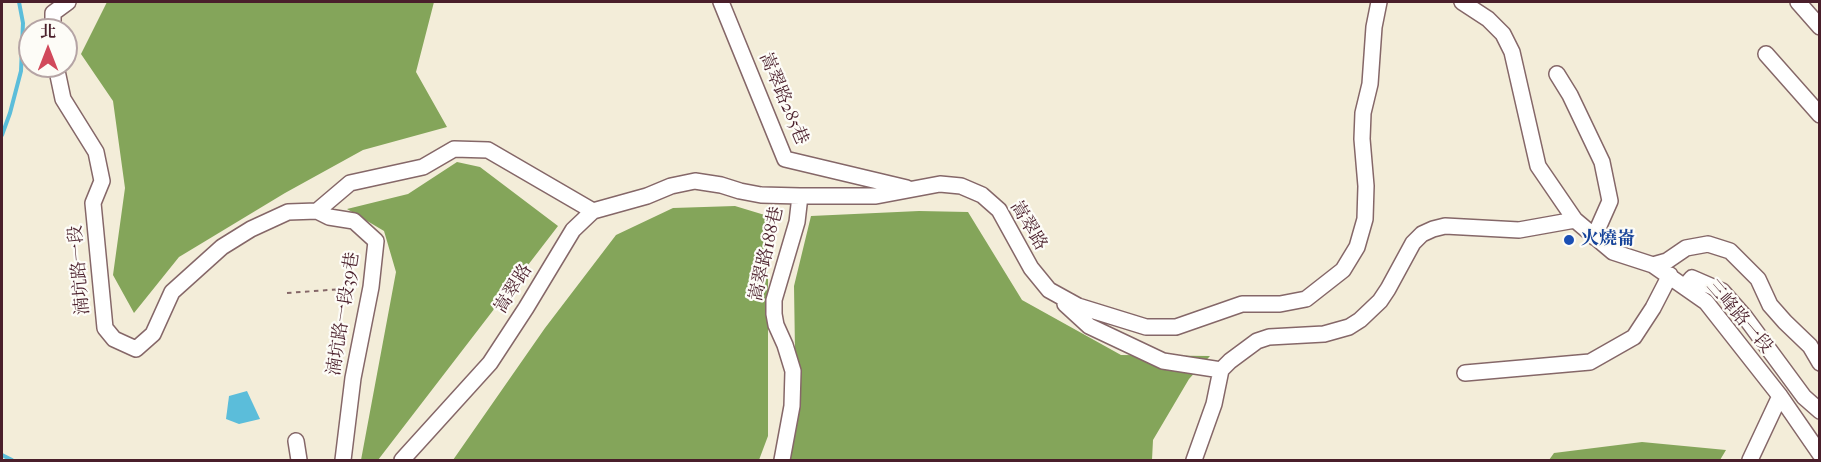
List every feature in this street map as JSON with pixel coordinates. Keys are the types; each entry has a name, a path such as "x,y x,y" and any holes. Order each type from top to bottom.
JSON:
{"street":[{"path":"54,18 54,13 68,2"},
{"name":"嵩翠路285巷","path":"721,2 785,159 912,190"},
{"name":"嵩翠路","path":"402,460 490,363 573,230 593,211 647,196 671,186 695,181 761,195 800,196 876,196 940,183 961,186 982,195 999,210 1031,268 1050,290 1078,306 1146,327 1176,327 1242,304 1280,304 1306,299 1343,270 1357,247 1365,219 1363,113 1370,84 1374,27 1379,2"},
{"name":"三峰路一段","path":"1462,2 1488,19 1503,34 1512,52 1538,166 1575,220 1613,252 1653,265 1706,302 1780,396 1820,454"},
{"path":"1798,2 1820,27"},
{"path":"1766,54 1820,115"},
{"path":"1557,74 1570,95 1602,162 1610,201 1594,237"},
{"name":"湳坑路一段","path":"59,78 63,99 96,152 102,181 93,203 95,226 105,328 114,339 136,349 153,334 172,292 222,247 251,229 288,212 317,211"},
{"path":"317,211 350,183 423,167 454,149 488,150 593,211"},
{"name":"嵩翠路188巷","path":"782,460 792,406 793,371 776,325 774,300 797,222 800,196"},
{"name":"湳坑路一段39巷","path":"317,211 329,217 354,221 376,241 371,287 353,378 343,460"},
{"path":"1194,460 1214,404 1221,370 1230,361 1257,341 1269,337 1324,334 1349,327 1360,320 1388,290 1413,243 1422,234 1446,226 1519,230 1575,220"},
{"path":"1653,265 1667,261 1686,248 1708,244 1730,251 1758,279 1770,305 1810,346 1820,363"},
{"path":"1465,373 1590,362 1634,338 1670,275"},
{"path":"1685,286 1692,278 1722,291 1745,317 1804,397 1820,411"},
{"path":"1050,290 1089,326 1163,361 1221,370"},
{"path":"1750,460 1780,396"},
{"path":"297,441 299,460"}],"path":[{"path":"287,293 371,287"}],"green space":[{"path":"107,2 434,2 416,72 447,127 363,150 285,193 179,257 134,313 113,275 125,188 113,101 81,54"},
{"path":"457,162 480,167 558,226 378,460 361,460 396,272 384,231 347,209 408,194"},
{"path":"735,206 768,216 768,436 759,460 453,460 545,328 616,235 673,208"},
{"path":"919,211 968,212 1022,300 1121,355 1210,356 1189,379 1153,440 1152,460 783,460 796,416 794,286 811,216"},
{"path":"1642,442 1726,450 1720,460 1549,460 1554,453"}],"water":[{"path":"247,391 260,419 239,424 226,419 229,396"}],"waterway":[{"path":"2,135 21,71 23,23 19,2"},
{"path":"2,455 12,460"}],"place":[{"name":"火燒崙","path":"1569,240"}]}
